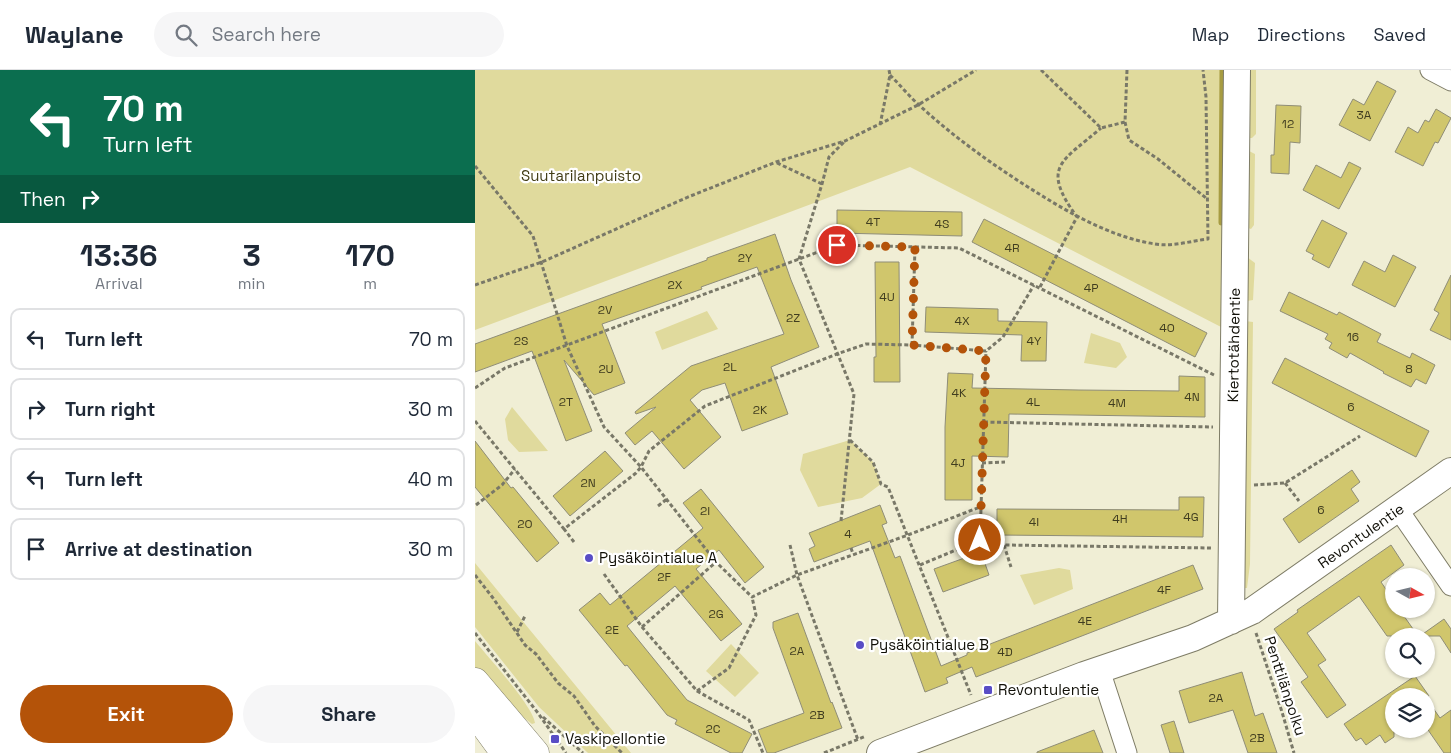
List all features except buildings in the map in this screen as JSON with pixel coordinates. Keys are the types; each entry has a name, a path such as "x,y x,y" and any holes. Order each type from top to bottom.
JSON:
{"main road":[{"path":"475,682 535,753"},
{"path":"475,712 505,753"}],"street":[{"name":"Kiertotähdentie","path":"1237,70 1242,623"},
{"path":"1430,70 1451,81"},
{"name":"Revontulentie","path":"880,753 1100,670 1242,623 1252,611 1451,471"},
{"path":"1398,509 1451,586"},
{"path":"1100,670 1127,753"}],"path":[{"path":"880,125 890,75 889,70"},
{"path":"475,285 542,262 688,197 776,162 845,141 918,105 976,70"},
{"path":"1041,70 1101,128"},
{"path":"1127,70 1125,122 1129,140 1158,159 1207,199"},
{"path":"890,75 918,105 1001,171 1077,216 1132,239 1157,245 1174,245 1208,240 1203,70"},
{"path":"1077,216 1064,199 1057,180 1059,165 1101,128 1125,122"},
{"path":"841,521 851,440 854,394 799,258 829,157 845,141"},
{"path":"776,162 822,184"},
{"path":"475,166 533,236 567,346 604,427 641,467 716,562 753,597 756,615 729,668 697,691"},
{"path":"1039,287 1077,216"},
{"path":"475,388 505,368 837,245 959,248 1197,366"},
{"path":"912,345 915,247"},
{"path":"564,529 641,467 649,451 705,406 866,344 912,345 986,351 1003,337 1034,285"},
{"path":"980,540 986,351"},
{"path":"475,420 574,542"},
{"path":"984,422 1213,427"},
{"path":"1253,485 1285,483 1359,436"},
{"path":"851,440 873,462 881,484 888,487 972,696"},
{"path":"982,463 1005,462"},
{"path":"476,505 502,485 515,469"},
{"path":"1285,483 1299,501"},
{"path":"658,506 667,499"},
{"path":"753,597 797,575 980,507"},
{"path":"920,565 980,540 1004,545 1211,548"},
{"path":"790,545 797,575 858,740"},
{"path":"1004,545 1011,566"},
{"path":"851,548 853,554"},
{"path":"642,627 716,562"},
{"path":"604,574 642,627 697,691 749,720 763,753"},
{"path":"475,575 525,645 536,654 558,683 574,696 595,726 623,753"},
{"path":"517,633 525,616"},
{"name":"Penttilänpolku","path":"1242,623 1282,712 1294,753"},
{"path":"475,633 538,713 566,753"},
{"path":"538,713 583,753"}],"green space":[{"name":"Suutarilanpuisto","path":"475,70 1226,70 1223,328 910,167 475,330"},
{"path":"1246,70 1256,70 1256,134 1252,138 1248,138"},
{"path":"1249,151 1255,154 1254,225 1251,229 1248,228 1244,153"},
{"path":"1247,257 1255,263 1253,300 1247,301"},
{"path":"707,311 718,329 662,350 655,332"},
{"path":"1245,321 1253,322 1250,564 1247,588 1244,588"},
{"path":"1091,333 1120,343 1127,357 1116,368 1084,363"},
{"path":"512,407 548,451 519,452 508,440 505,419"},
{"path":"850,440 873,462 881,484 862,498 818,507 800,470 803,454"},
{"path":"475,563 631,753 588,753 539,707 475,627"},
{"path":"1059,568 1070,570 1073,589 1034,605 1020,575"},
{"path":"475,641 519,694 527,705 535,723 532,724 518,713 475,667"},
{"path":"731,644 759,673 735,697 706,671"}],"waterway":[{"path":"1221,223 1222,70"}],"place":[{"name":"Pysäköintialue A","path":"589,558"},
{"name":"Pysäköintialue B","path":"860,645"},
{"name":"Revontulentie","path":"988,690"},
{"name":"Vaskipellontie","path":"555,739"}],"route":[{"path":"837,245 915,247 912,345 986,351 980,540"}]}
